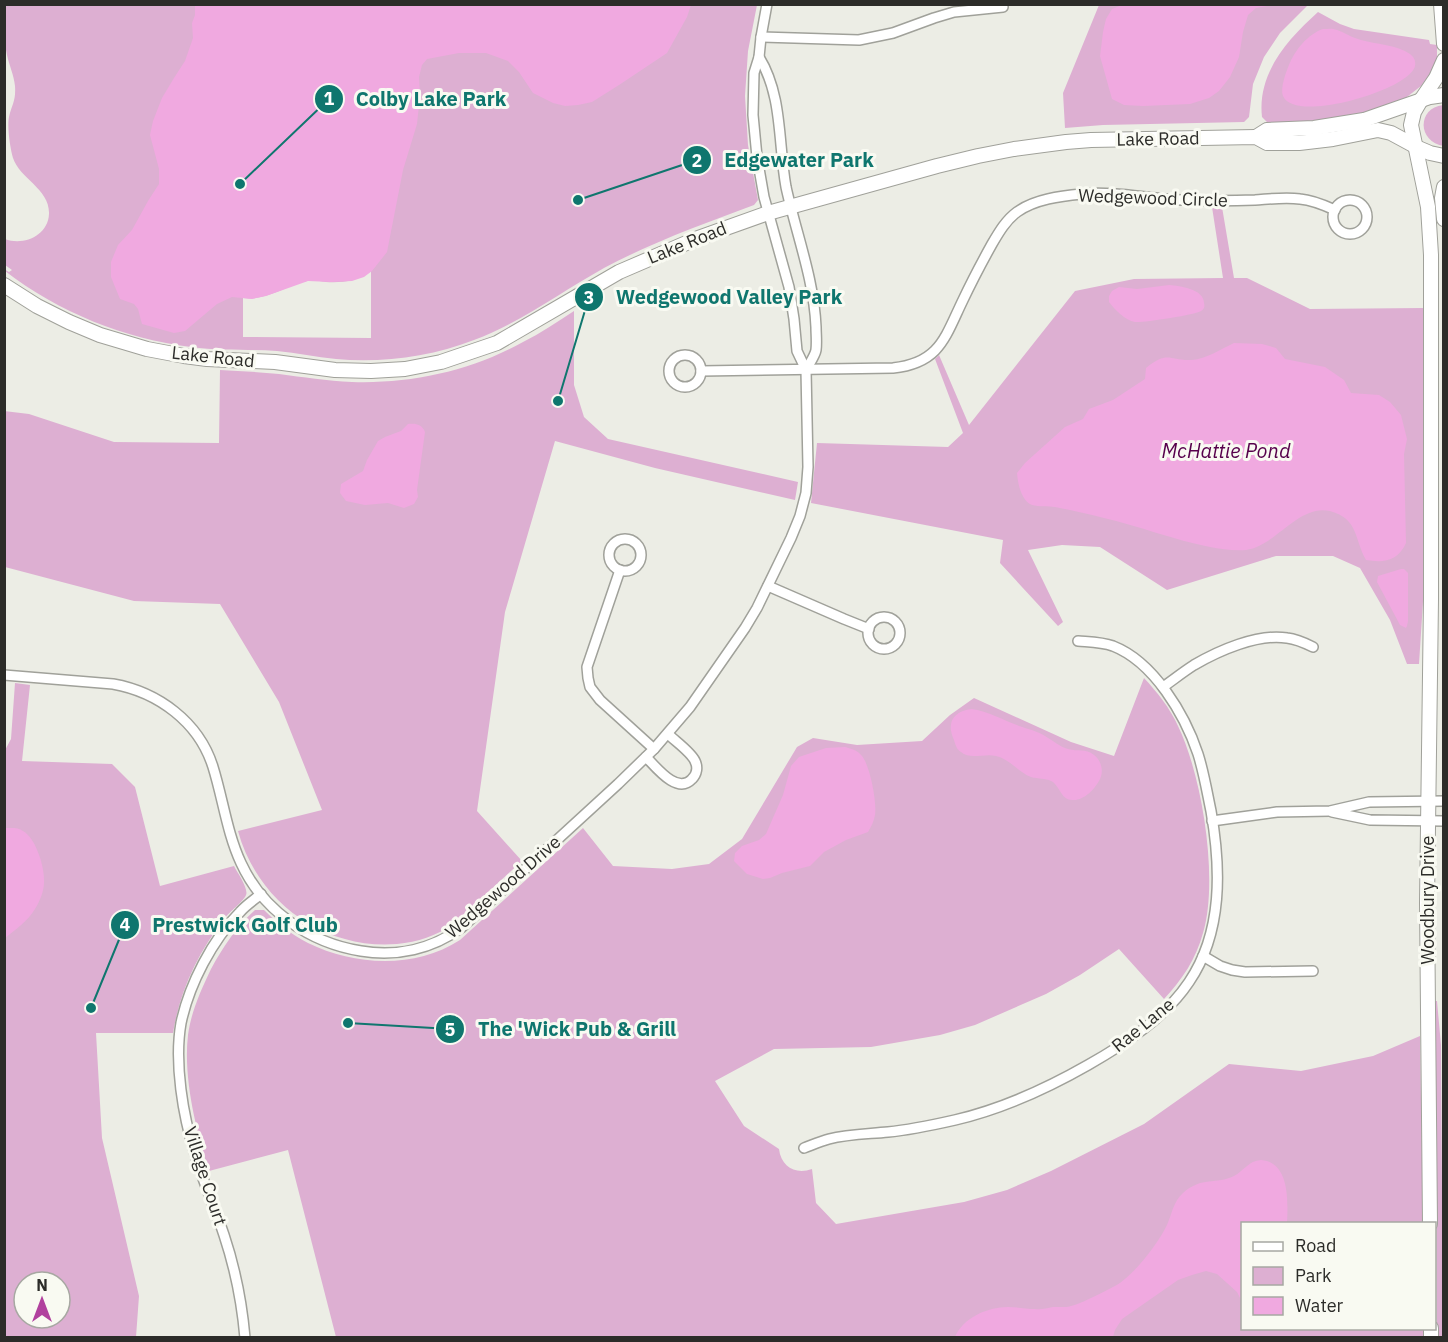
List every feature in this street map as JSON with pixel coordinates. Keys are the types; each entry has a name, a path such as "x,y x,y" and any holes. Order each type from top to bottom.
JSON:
{"street":[{"name":"Wedgewood Drive","path":"4,675 127,686 159,699 172,709 197,735 206,749 213,765 234,847 241,864 261,894 276,911 305,933 333,945 367,952 385,952 404,951 435,944 461,928 578,822 668,734 690,707 745,628 768,586 800,516 806,493 808,467 806,370 797,351 789,287 768,213 757,157 753,115 754,73 759,57 767,4"},
{"path":"1441,4 1443,44"},
{"path":"761,37 859,40 893,33 954,12 1003,7"},
{"name":"Wedgewood Drive","path":"759,57 767,70 779,114 783,169 807,268 815,317 816,351 806,370"},
{"path":"1421,100 1437,75 1443,60"},
{"name":"Lake Road","path":"1256,137 1267,130 1314,128 1364,120 1436,95 1443,95"},
{"name":"Woodbury Drive","path":"1421,100 1411,121 1428,207 1431,244 1431,599 1427,955 1430,1222"},
{"name":"Lake Road","path":"4,285 40,308 69,322 95,333 147,349 207,359 385,371 432,364 486,348 506,339 604,280 698,238 768,213 978,156 1014,149 1091,140 1256,137 1267,143 1299,143 1333,139 1373,130 1390,133 1430,153 1443,156"},
{"path":"1443,187 1443,219"},
{"name":"Wedgewood Circle","path":"701,371 893,368 906,367 926,359 948,334 971,283 1009,218 1029,205 1044,200 1101,193 1192,200 1235,201 1294,198 1311,201 1335,210"},
{"path":"620,570 589,658 587,667 589,683 592,692 654,749"},
{"path":"768,586 868,628"},
{"path":"1163,687 1211,656 1254,640 1288,638 1313,647"},
{"name":"Rae Lane","path":"804,1148 843,1136 890,1132 956,1120 1016,1101 1073,1074 1146,1027 1176,999 1190,981 1211,936 1217,898 1217,852 1204,776 1191,735 1180,712 1163,687 1147,670 1122,650 1101,643 1078,641"},
{"path":"646,757 674,782 684,783 693,778 696,769 695,761 668,734"},
{"path":"1212,821 1277,812 1330,811 1369,802 1443,801"},
{"path":"1330,811 1370,820 1443,821"},
{"name":"Village Court","path":"245,1338 231,1258 189,1132 181,1086 179,1044 186,1004 202,966 226,928 261,894"},
{"path":"1203,956 1220,966 1245,972 1313,971"}],"green space":[{"path":"5,5 757,5 748,51 745,96 748,145 758,200 754,205 678,234 622,259 491,333 457,346 423,355 353,360 277,351 202,348 142,338 70,311 26,286 4,269 9,272 12,270 5,265 5,239 19,241 33,237 44,228 49,214 45,198 22,172 12,154 8,121 15,86 6,49","holes":["371,271 371,338 243,337 243,298 268,295 307,281 350,281"]},
{"path":"1099,5 1308,5 1280,33 1264,57 1253,84 1249,117 1244,122 1065,128 1063,93"},
{"path":"1318,12 1354,29 1429,40 1430,44 1437,45 1437,60 1434,68 1421,86 1403,100 1366,115 1298,122 1267,122 1262,117 1262,101 1264,86 1270,72 1286,45"},
{"path":"1443,105 1444,146 1429,138 1424,125 1428,112 1434,107"},
{"path":"1212,207 1222,207 1234,278 1247,278 1310,309 1423,308 1423,602 1419,664 1407,664 1390,620 1360,568 1333,556 1276,556 1167,590 1100,547 1062,545 1028,550 1063,622 1058,626 1000,563 1003,540 811,503 817,443 948,447 963,433 935,359 939,355 969,425 1075,291 1134,279 1223,278"},
{"path":"574,311 574,385 584,417 608,439 798,482 795,500 655,468 555,441 505,612 477,811 522,861 453,924 440,932 412,942 397,944 370,944 344,939 319,929 297,916 277,899 260,879 247,856 238,831 322,810 279,702 220,604 134,601 5,567 4,411 29,414 114,442 219,443 220,370 352,382 418,378 483,361 536,335"},
{"path":"1144,678 1171,713 1187,747 1201,799 1208,857 1208,911 1200,943 1188,969 1164,999 1119,949 1046,994 975,1025 940,1035 871,1047 774,1049 715,1081 744,1126 779,1149 786,1165 800,1171 812,1169 816,1203 836,1224 964,1202 1007,1190 1051,1171 1144,1124 1229,1064 1301,1071 1373,1056 1420,1036 1423,1222 1241,1222 1241,1330 1423,1330 1423,1337 336,1337 288,1150 209,1171 195,1121 189,1086 187,1052 189,1026 211,969 236,930 255,910 264,910 296,936 326,951 365,960 405,960 424,956 460,940 583,828 613,866 672,869 709,864 742,839 797,747 813,738 857,745 922,741 950,715 974,698 1071,742 1114,756"},
{"path":"15,683 30,685 22,761 112,764 135,787 160,886 234,866 246,889 245,897 224,919 198,959 185,987 173,1033 96,1033 102,1138 139,1296 136,1337 5,1337 4,752 11,739"},
{"path":"1434,1001 1437,1001 1441,1045 1443,1338 1437,1337"}],"water":[{"path":"195,4 691,5 667,53 592,102 578,105 565,106 553,103 533,93 519,72 508,61 486,53 459,53 427,59 422,65 419,77 420,96 417,124 403,170 387,252 372,271 352,281 308,281 252,299 232,297 217,304 185,331 174,333 142,324 138,309 134,304 120,299 111,277 111,262 118,245 132,230 159,184 159,169 150,135 162,98 185,61 193,38 192,23"},
{"path":"1122,5 1273,5 1256,8 1248,15 1239,57 1230,77 1219,91 1209,98 1190,104 1143,106 1124,105 1112,99 1100,56 1106,19 1112,9"},
{"path":"1335,29 1364,41 1405,51 1414,58 1415,66 1408,75 1394,85 1374,93 1328,105 1292,104 1282,93 1289,65 1303,43 1317,31"},
{"path":"1169,285 1196,291 1203,298 1204,309 1179,317 1135,322 1120,314 1109,302 1112,291 1119,287 1137,289"},
{"name":"McHattie Pond","path":"1234,343 1262,344 1276,348 1285,359 1325,367 1344,380 1351,393 1379,395 1390,402 1401,415 1407,439 1404,454 1406,543 1399,554 1384,561 1366,560 1351,524 1330,511 1308,514 1257,547 1237,550 1197,544 1117,521 1028,503 1019,487 1017,473 1065,427 1083,419 1089,409 1113,400 1145,379 1146,368 1160,359 1197,359"},
{"path":"408,424 418,425 425,432 418,497 414,504 404,508 388,503 365,505 346,501 340,493 341,484 363,471 378,441 401,431"},
{"path":"1401,569 1408,573 1406,628 1400,625 1377,582 1378,576"},
{"path":"972,709 1039,733 1065,748 1091,753 1101,766 1102,773 1098,783 1085,796 1076,800 1069,799 1063,796 1053,782 1031,777 1001,758 992,755 973,756 958,750 951,723 960,712"},
{"path":"845,747 862,756 870,776 874,793 875,815 868,832 846,840 824,852 810,866 763,879 747,874 734,861 735,853 742,846 759,840 766,834 783,795 791,766 799,757 826,748"},
{"path":"5,828 21,830 32,840 41,862 44,882 37,906 21,925 5,938"},
{"path":"1257,1161 1270,1162 1282,1175 1287,1194 1287,1222 1241,1222 1241,1300 1237,1292 1217,1274 1206,1271 1178,1280 1122,1319 1113,1337 955,1337 964,1324 984,1311 1008,1307 1040,1309 1072,1306 1120,1283 1151,1251 1163,1233 1175,1204 1183,1193 1196,1184 1234,1176"}],"place":[{"name":"Colby Lake Park","path":"240,184"},
{"name":"Edgewater Park","path":"578,200"},
{"name":"Wedgewood Valley Park","path":"558,401"},
{"name":"Prestwick Golf Club","path":"91,1008"},
{"name":"The 'Wick Pub & Grill","path":"348,1023"}]}
